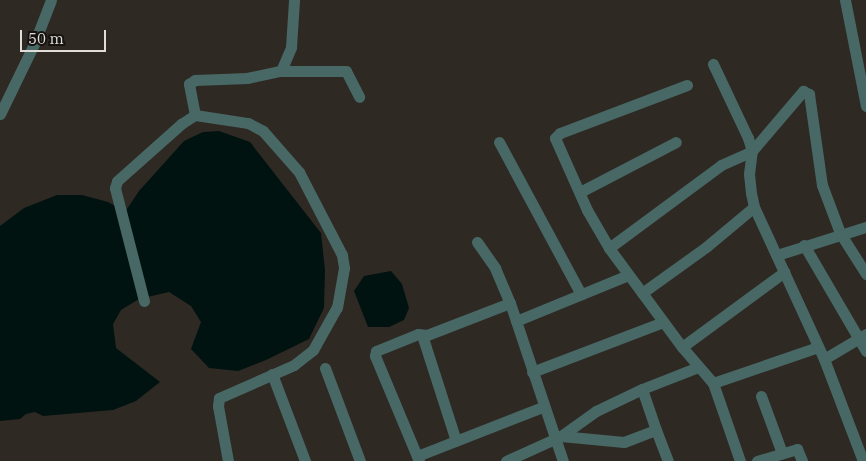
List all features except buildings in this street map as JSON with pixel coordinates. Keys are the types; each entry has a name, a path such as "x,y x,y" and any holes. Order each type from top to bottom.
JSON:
{"street":[{"path":"0,114 34,44 51,0"},
{"path":"282,71 290,47 294,0"},
{"path":"845,0 866,106"},
{"path":"713,64 748,138 752,151 749,174 754,207 824,359 863,461"},
{"path":"195,115 190,84 192,81 247,78 282,71 347,71 359,97"},
{"path":"687,85 556,136 556,143 580,192 586,210 609,248 663,322 713,383 740,461"},
{"path":"609,248 721,165 752,151 800,92 805,90 808,92 822,185 840,234 866,274"},
{"path":"144,301 116,184 180,124 195,115 248,123 263,131 299,172 344,261 341,297 313,350 294,365 219,398 218,406 228,461"},
{"path":"499,142 581,294"},
{"path":"580,192 676,142"},
{"path":"642,293 706,247 754,207"},
{"path":"777,255 866,226"},
{"path":"477,242 495,268 510,303 543,407 559,438 563,461"},
{"path":"804,245 862,336 866,352"},
{"path":"682,346 784,272"},
{"path":"516,321 628,274"},
{"path":"510,303 422,336 418,334 378,350 375,356 418,459 456,441 543,407"},
{"path":"532,372 663,322"},
{"path":"422,336 456,441"},
{"path":"824,359 862,336"},
{"path":"713,383 818,347"},
{"path":"506,461 559,438 596,411 642,389 698,367"},
{"path":"324,368 360,461"},
{"path":"272,374 305,461"},
{"path":"642,389 668,461"},
{"path":"761,396 782,453"},
{"path":"559,438 624,442 656,430"},
{"path":"757,461 797,449 802,461"}],"shaded area":[{"path":"219,131 250,142 321,233 325,270 324,308 309,339 238,371 209,368 191,349 201,322 191,306 169,292 139,299 121,310 113,324 116,348 160,382 136,401 113,410 43,416 35,412 26,414 20,419 0,421 0,226 24,208 57,195 82,195 108,202 125,212 139,191 184,141 203,132"},
{"path":"391,271 402,284 409,308 404,320 389,327 368,327 354,291 364,276"}]}
